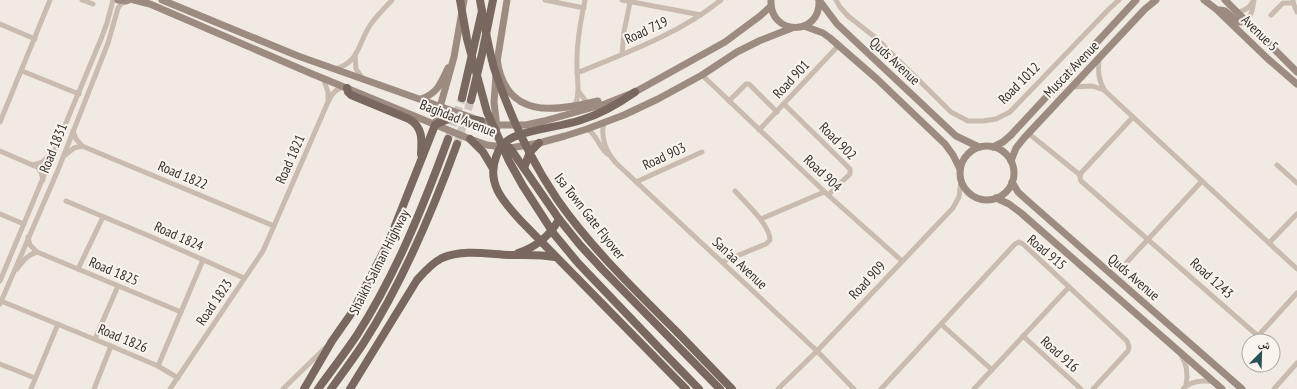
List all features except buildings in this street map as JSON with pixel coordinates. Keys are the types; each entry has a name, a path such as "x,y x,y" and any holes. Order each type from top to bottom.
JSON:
{"main road":[{"name":"Baghdad Avenue","path":"134,0 150,4 323,78 438,120"},
{"name":"Baghdad Avenue","path":"162,0 298,56 496,125 526,125 544,121 605,104 635,92 725,42 760,16 771,3"},
{"path":"460,0 467,39 486,112 509,161 523,186 554,234 578,263 699,389"},
{"path":"304,389 332,341 353,311 389,241 438,120 454,57 464,0"},
{"name":"Isa Town Gate Flyover","path":"480,0 494,67 514,120 537,168 557,199 594,245 626,281 732,389"},
{"path":"462,98 484,0"},
{"path":"470,100 482,54 493,0"},
{"path":"507,0 497,59 494,102 496,125 505,146 524,168 559,219 600,266 720,389"},
{"path":"804,26 814,18 818,12 819,0"},
{"name":"Quds Avenue","path":"819,0 837,24 956,136 978,147"},
{"name":"Muscat Avenue","path":"993,147 1011,136 1136,0"},
{"name":"Muscat Avenue","path":"1011,161 1016,148 1028,133 1145,9 1156,0"},
{"name":"Avenue 5","path":"1204,0 1216,9 1254,47 1297,84"},
{"name":"Avenue 5","path":"1225,0 1297,72"},
{"path":"771,3 773,14 777,20 792,28"},
{"path":"1216,9 1222,10 1238,22 1247,22"},
{"name":"Baghdad Avenue","path":"449,135 470,139 487,145 505,146 539,143 565,136 624,115 702,75 737,52 758,41 792,28 804,26"},
{"name":"Quds Avenue","path":"804,26 823,33 839,45 945,144 954,155 960,169"},
{"path":"421,99 431,95 437,90 454,57"},
{"path":"497,59 499,72 503,82 511,93 523,103 540,108 564,108 576,106 635,92"},
{"path":"346,87 351,95 409,119 416,124 421,131 422,136 421,163"},
{"path":"492,167 505,146 516,136 532,131 564,125 598,114 614,106 635,92"},
{"path":"438,120 457,118 481,121"},
{"path":"438,120 449,135"},
{"name":"Shaikh Salman Highway","path":"318,389 357,334 403,250 428,194 449,135"},
{"path":"470,139 483,152 492,167 497,191 506,204 540,242 686,389"},
{"path":"524,168 527,157 539,143"},
{"name":"Shaikh Salman Highway","path":"331,389 363,344 390,297 437,199 457,144"},
{"path":"978,147 993,147 1004,152 1011,161 1014,171 1012,182 1009,189 996,198 989,200 982,199 969,193 964,187 961,181 960,169 964,158 968,153 978,147"},
{"name":"Quds Avenue","path":"1012,182 1018,192 1029,202 1242,389"},
{"name":"Quds Avenue","path":"996,198 1009,204 1021,213 1222,389"},
{"path":"512,255 540,242 551,232 559,219"},
{"path":"350,389 417,280 429,267 442,258 472,253 512,255 534,254 555,257"}],"street":[{"path":"0,122 50,0"},
{"path":"82,0 93,4"},
{"name":"Road 1831","path":"0,279 108,23 113,0"},
{"name":"Road 1831","path":"1,303 63,156 108,43 118,8 124,0"},
{"path":"363,79 356,68 356,56 372,23 392,0"},
{"path":"544,0 584,8"},
{"path":"576,106 579,92 577,73 578,46 585,0"},
{"path":"622,0 701,15"},
{"name":"Road 719","path":"577,73 684,26 720,0"},
{"name":"Road 1012","path":"836,0 848,16 876,38 951,112 968,121 983,122 996,119 1010,112 1109,9 1120,0"},
{"path":"1237,12 1244,11 1251,7 1254,0"},
{"path":"1247,22 1252,12 1254,0"},
{"path":"1271,15 1283,3 1293,1 1297,12"},
{"path":"622,54 624,32 630,2"},
{"path":"0,24 35,39"},
{"name":"Road 901","path":"759,130 839,45"},
{"path":"335,69 346,64 356,56"},
{"path":"1099,59 1098,76 1100,84 1105,91 1297,269"},
{"path":"22,70 79,94"},
{"name":"Road 904","path":"702,75 826,193 902,261"},
{"path":"323,78 328,92 328,102"},
{"path":"729,101 746,84 749,84 777,112"},
{"path":"1072,87 1092,86 1105,91"},
{"name":"Road 1821","path":"274,226 328,102 336,90 346,87"},
{"path":"579,92 587,103"},
{"name":"Road 902","path":"784,104 850,169 850,174 826,193"},
{"path":"1080,175 1133,117"},
{"name":"San'aa Avenue","path":"604,122 603,136 610,155"},
{"name":"San'aa Avenue","path":"586,129 595,136 602,150 610,155 636,182 817,351 854,389"},
{"path":"63,156 74,148 82,146 76,139 73,130"},
{"name":"Road 1243","path":"1028,133 1080,175 1082,181 1258,336 1297,293"},
{"name":"Road 1822","path":"82,146 274,226"},
{"path":"33,164 43,162 55,150"},
{"path":"0,151 33,164 41,172 43,180"},
{"name":"Road 903","path":"636,182 702,152"},
{"path":"1277,165 1297,183"},
{"name":"Road 909","path":"778,389 817,351 953,208 959,197 961,181"},
{"path":"1127,262 1202,181"},
{"path":"722,262 766,244 770,238 770,235 761,219 735,191"},
{"path":"761,219 826,193"},
{"name":"Road 1824","path":"66,201 244,278"},
{"path":"0,214 24,224"},
{"path":"1269,243 1297,214"},
{"path":"78,269 103,217"},
{"name":"Road 1823","path":"170,389 263,251 274,226"},
{"path":"12,276 25,258 37,252 30,245 28,237"},
{"name":"Road 915","path":"881,389 1017,243 1023,244 1129,344 1128,350 1093,389"},
{"name":"Road 1825","path":"37,252 181,312"},
{"path":"158,366 203,260"},
{"path":"95,339 118,286"},
{"name":"Road 916","path":"974,389 1069,287"},
{"name":"Road 1826","path":"1,303 112,346 158,366 178,378"},
{"path":"31,389 58,324"},
{"path":"941,324 992,370"},
{"name":"Road 916","path":"1023,336 1081,389"},
{"path":"283,389 332,341"},
{"path":"94,389 112,346"},
{"path":"1180,353 1185,365 1187,378 1184,387"},
{"path":"0,364 35,378"},
{"path":"1274,389 1297,364"},
{"path":"1184,387 1195,382 1214,382"}],"tunnel":[{"path":"449,137 462,98"},
{"path":"457,144 471,100"}]}
